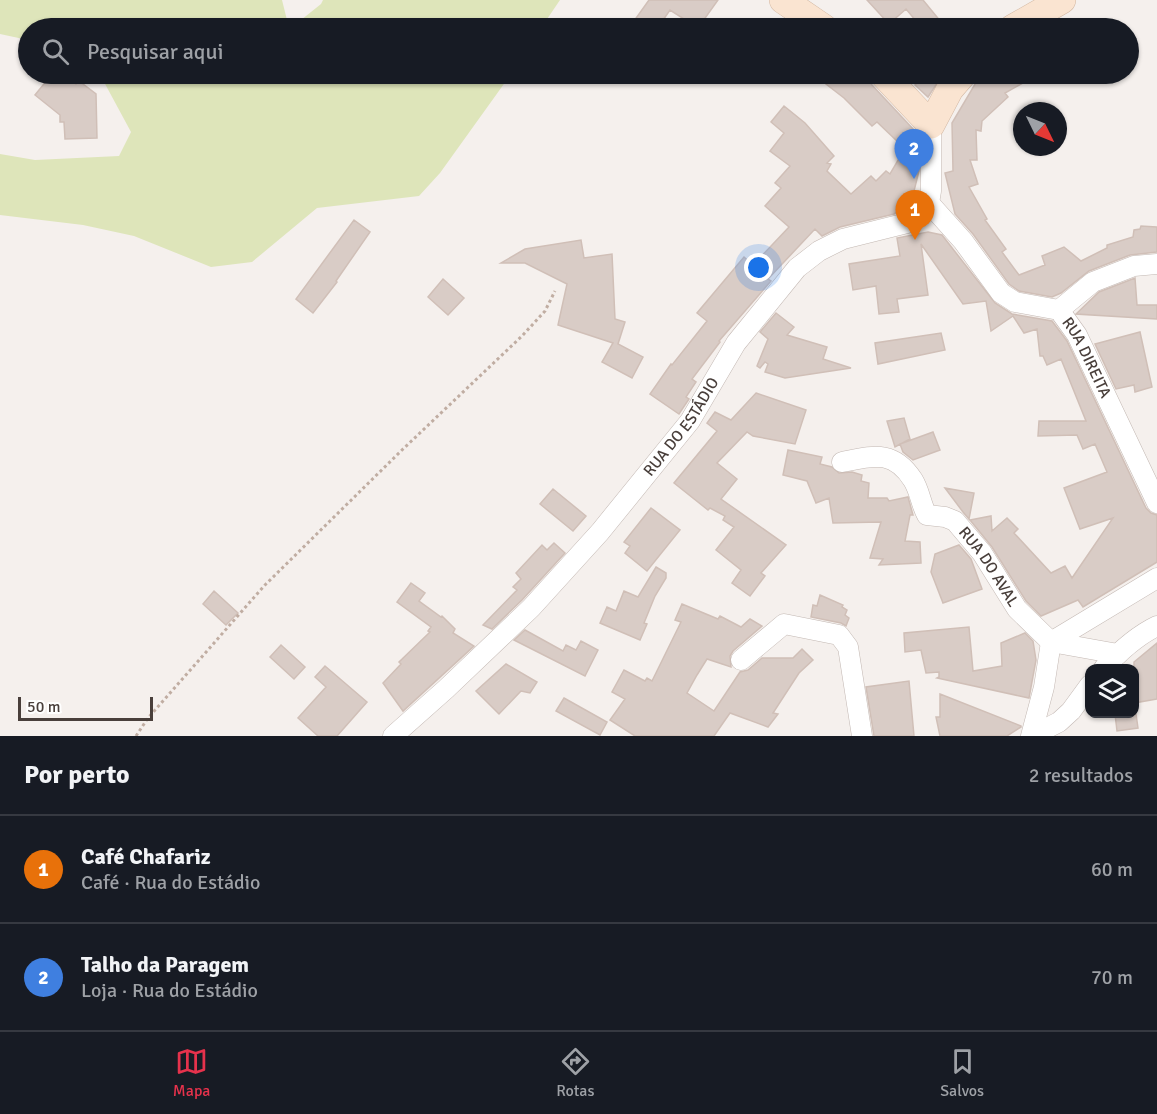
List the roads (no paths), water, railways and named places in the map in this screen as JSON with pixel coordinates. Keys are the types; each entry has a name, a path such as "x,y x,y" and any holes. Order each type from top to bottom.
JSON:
{"street":[{"path":"783,0 809,18"},
{"path":"1030,18 1062,0"},
{"path":"892,84 931,125"},
{"path":"929,204 931,125 955,84"},
{"name":"RUA DIREITA","path":"929,204 963,241 1001,293 1015,302 1059,310 1077,335 1157,502"},
{"name":"RUA DO ESTÁDIO","path":"393,736 531,608 600,532 690,421 736,343 797,268 819,251 843,239 882,227 907,223 929,204"},
{"path":"1059,310 1093,282 1134,266 1157,264"},
{"name":"RUA DO AVAL","path":"842,462 882,455 897,462 913,480 927,515 945,517 954,521 982,553 1017,609 1051,642"},
{"path":"1051,642 1157,578"},
{"path":"741,660 784,624 839,635 848,647 862,736"},
{"path":"1109,664 1145,632 1157,626"},
{"path":"1051,642 1118,654"},
{"path":"1031,736 1044,687 1051,642"},
{"path":"1031,736 1059,722 1071,711 1085,691"}],"place":[{"name":"Talho da Paragem","path":"914,179"},
{"name":"Café Chafariz","path":"915,240"}]}
